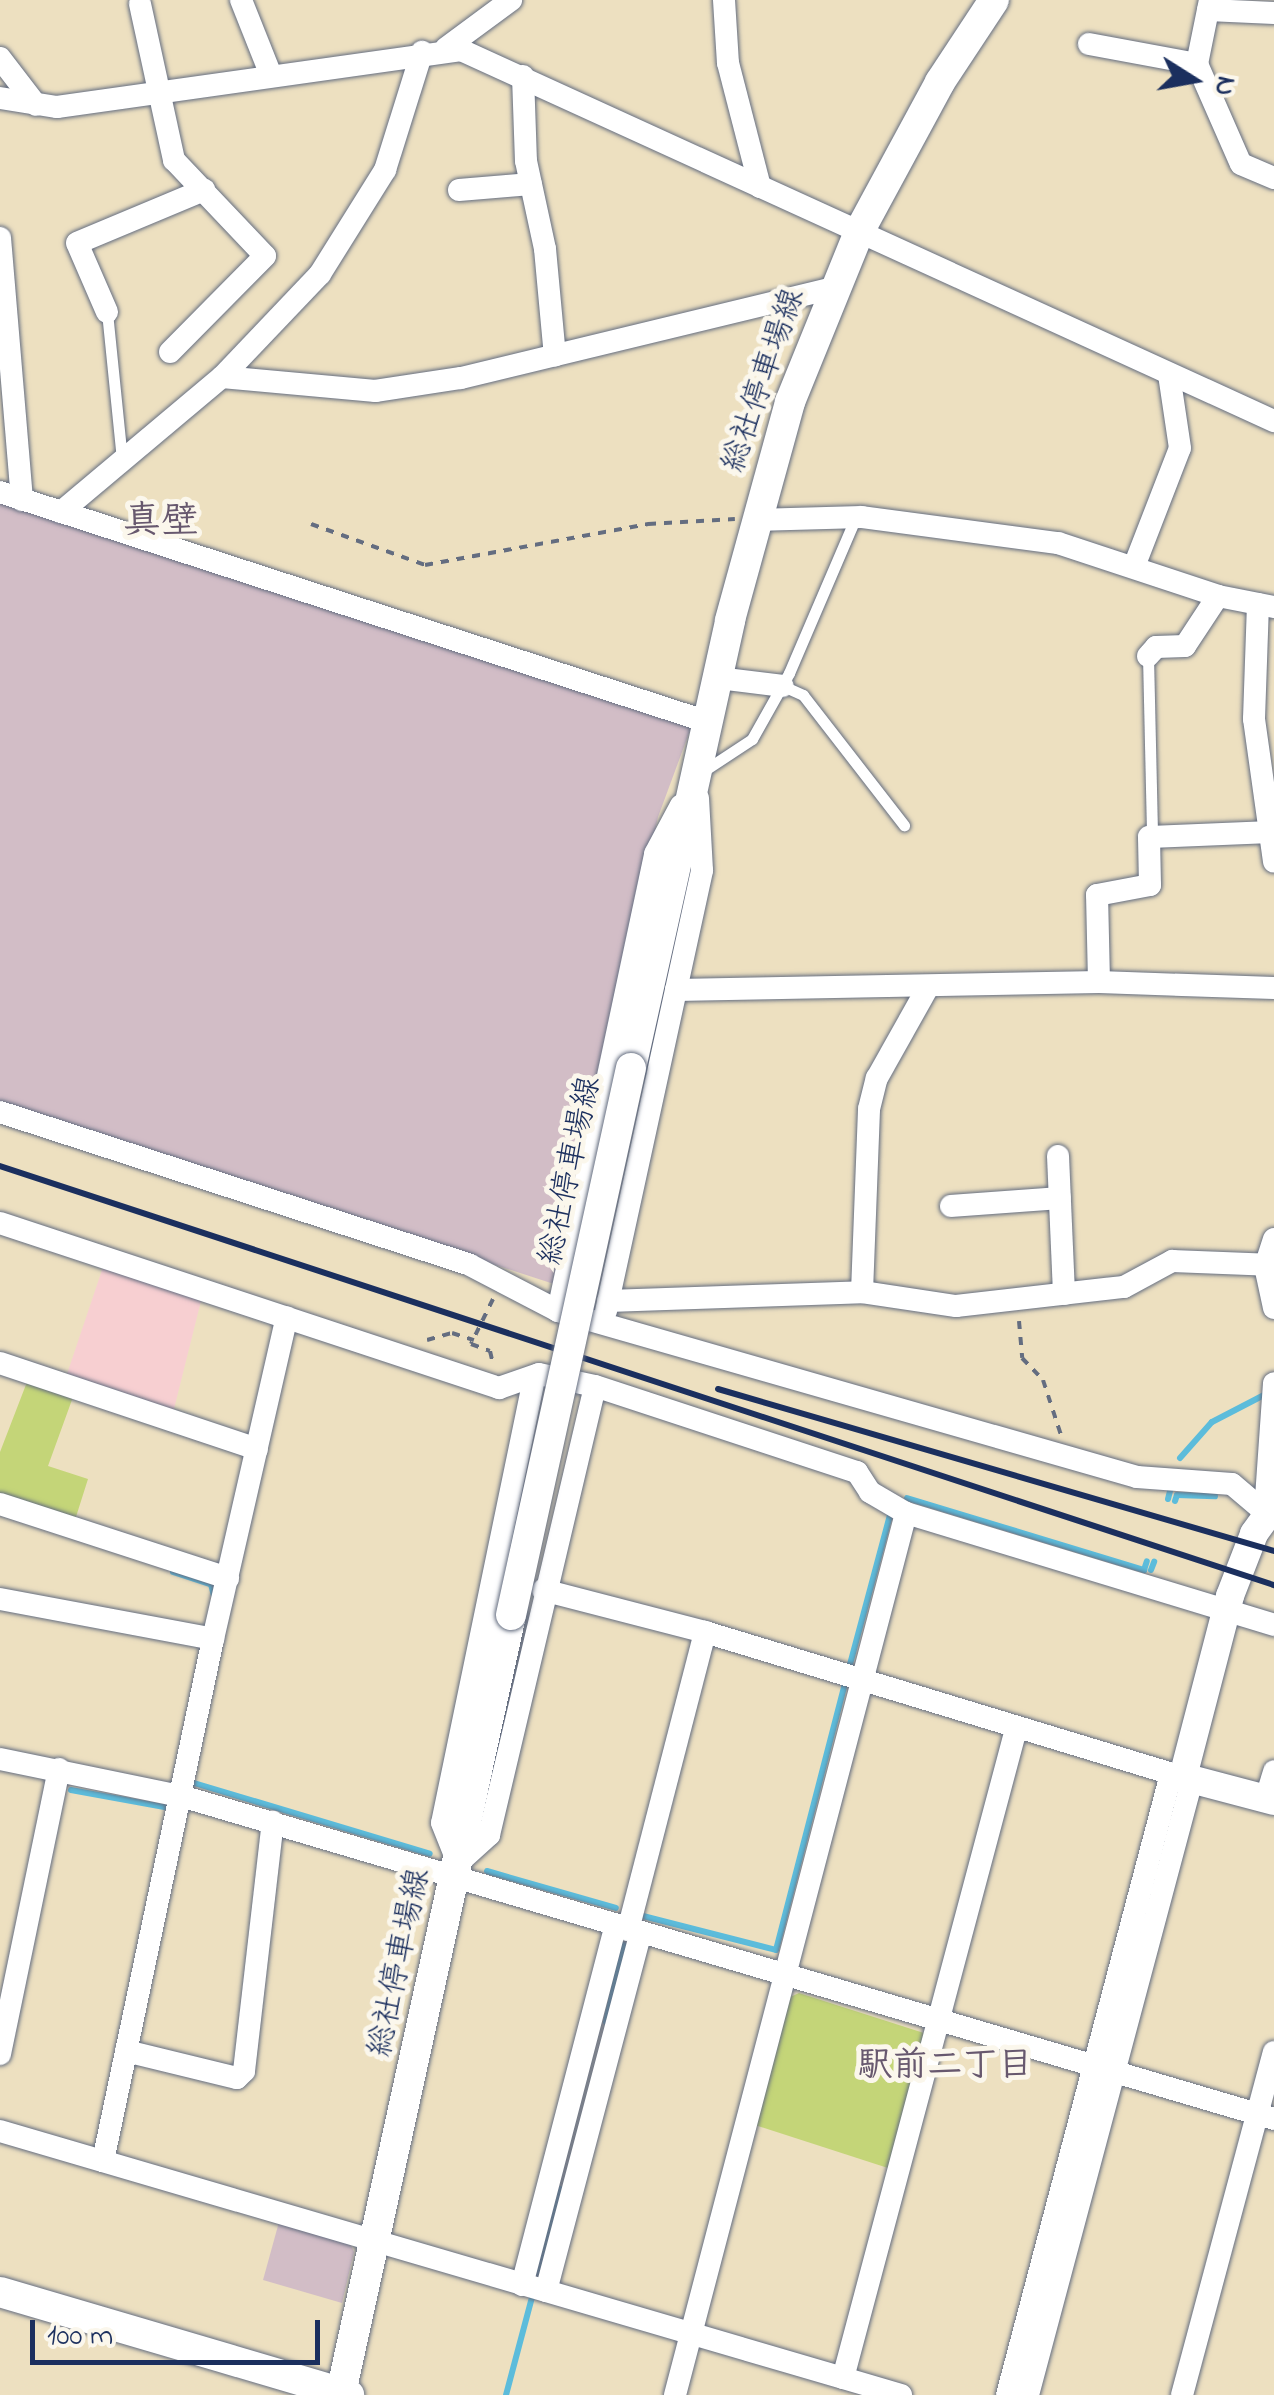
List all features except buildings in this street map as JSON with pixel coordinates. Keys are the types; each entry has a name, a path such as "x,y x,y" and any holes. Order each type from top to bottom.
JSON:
{"main road":[{"name":"総社停車場線","path":"344,2394 631,1068 755,520 834,288 859,232 940,82 994,0"},
{"path":"0,2292 344,2394"}],"street":[{"path":"241,0 270,74"},
{"path":"0,98 36,105 161,92 446,48 511,0"},
{"path":"724,0 728,63 760,186"},
{"path":"140,4 174,160 265,256 170,352"},
{"path":"1274,14 1209,5 1198,64 1241,164 1274,178"},
{"path":"1088,44 1198,64"},
{"path":"446,48 523,76 1274,421"},
{"path":"61,512 222,377 320,274 363,210 400,133 422,52"},
{"path":"0,58 36,105"},
{"path":"523,76 531,184 545,248 555,356"},
{"path":"459,190 531,184"},
{"path":"107,312 77,243 204,190"},
{"path":"0,238 11,496 708,722"},
{"path":"222,377 375,391 555,356 834,288"},
{"path":"1135,564 1180,448 1169,374"},
{"path":"755,520 856,517 1058,543 1135,564 1218,596 1266,606 1254,719 1266,832 1274,862"},
{"path":"1148,656 1156,647 1186,646 1218,596"},
{"path":"718,678 783,686"},
{"path":"606,1312 702,870 697,775"},
{"path":"558,1310 655,854 697,775"},
{"path":"1099,982 1097,895 1150,885 1152,836 1266,832"},
{"path":"676,990 1099,982 1274,988"},
{"path":"862,1292 869,1109 877,1078 928,987"},
{"path":"0,1112 470,1265 558,1310 606,1312 862,1292 936,1305 1124,1287 1172,1261 1270,1266"},
{"path":"1058,1156 1064,1294"},
{"path":"951,1206 1060,1198"},
{"path":"0,1223 500,1388 547,1375 595,1386 857,1472 868,1480 870,1492 906,1513 1274,1624"},
{"path":"1274,1239 1270,1266 1274,1308"},
{"path":"606,1312 1138,1477 1232,1484 1269,1509"},
{"path":"103,2162 213,1639 287,1317"},
{"path":"0,1363 257,1449"},
{"path":"457,1871 442,1824 534,1379"},
{"path":"457,1871 490,1836 544,1590 595,1386"},
{"path":"1007,2395 1188,1791 1184,1777 1226,1608 1269,1509 1273,1392"},
{"path":"0,1504 228,1578"},
{"path":"674,2395 786,1976 855,1680 906,1513"},
{"path":"544,1590 705,1632 1016,1729 1270,1800 1274,1771"},
{"path":"0,1599 213,1639"},
{"path":"535,2288 705,1632"},
{"path":"843,2378 942,2022 1016,1729"},
{"path":"0,1759 181,1796 457,1871 628,1930 1266,2116"},
{"path":"0,2054 58,1769"},
{"path":"126,2051 237,2078 244,2071 273,1822"},
{"path":"1182,2395 1266,2116 1274,2052"},
{"path":"1028,2395 1104,2069"},
{"path":"0,2131 902,2395"}],"lane":[{"path":"107,312 122,459"},
{"path":"697,775 752,739 783,686 856,517"},
{"path":"1148,656 1152,836"},
{"path":"783,686 802,695 838,736 904,826"}],"path":[{"path":"311,524 425,565 648,524 755,520"},
{"path":"493,1364 490,1351 472,1344 497,1290"},
{"path":"1016,1299 1022,1358 1043,1380 1061,1435"},
{"path":"422,1342 452,1333 474,1340"}],"shaded area":[{"path":"0,500 692,725 658,817 554,1284 0,1104"},
{"path":"104,1264 202,1297 173,1413 66,1377"},
{"path":"279,2222 350,2243 354,2252 342,2303 263,2280"}],"green space":[{"path":"27,1382 73,1397 48,1466 88,1479 75,1520 0,1494 0,1452"},
{"path":"799,1993 927,2034 891,2169 755,2125 788,1998"}],"waterway":[{"path":"1180,1458 1212,1422 1268,1393"},
{"path":"1168,1499 1170,1491"},
{"path":"1175,1501 1177,1495 1215,1496"},
{"path":"907,1498 1144,1570 1147,1561"},
{"path":"849,1668 890,1515"},
{"path":"1151,1570 1154,1562"},
{"path":"173,1572 211,1584 214,1596"},
{"path":"643,1916 776,1950 846,1680"},
{"path":"194,1783 430,1854"},
{"path":"71,1790 164,1807"},
{"path":"487,1871 616,1908"},
{"path":"606,2022 624,1945"},
{"path":"506,2395 561,2189"}],"railway":[{"path":"0,1166 1274,1585"},
{"path":"718,1389 1274,1551"}],"district":[{"name":"真壁","path":"161,524"},
{"name":"駅前二丁目","path":"945,2067"}]}
